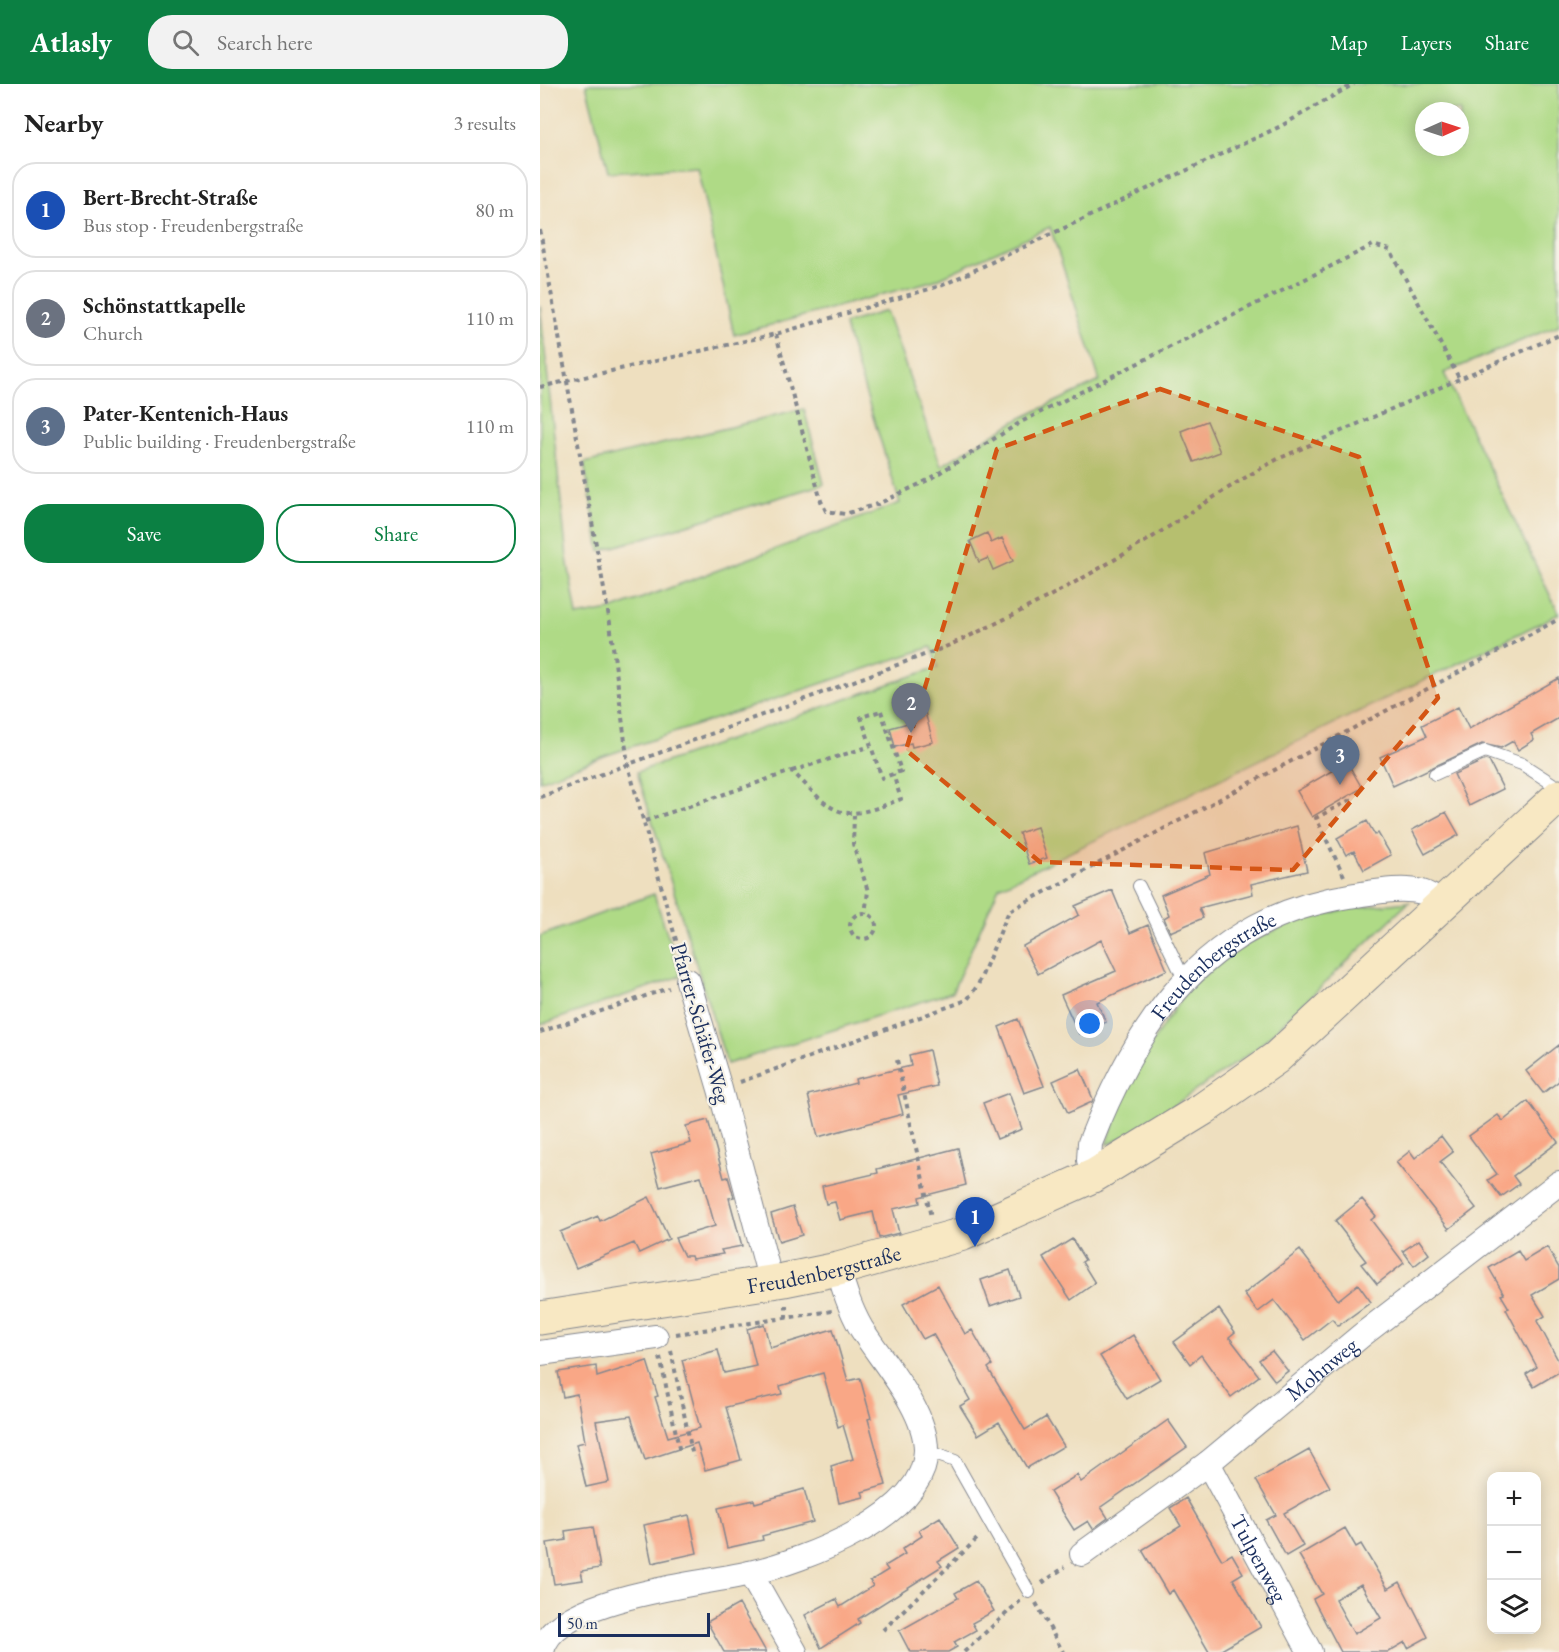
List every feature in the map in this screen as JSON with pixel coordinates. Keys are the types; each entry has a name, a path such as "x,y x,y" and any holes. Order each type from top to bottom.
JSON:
{"street":[{"name":"Freudenbergstraße","path":"540,1318 771,1282 838,1269 963,1234 1095,1175 1203,1109 1276,1058 1559,796"},
{"name":"Freudenbergstraße","path":"1095,1175 1089,1160 1090,1143 1104,1107 1133,1048 1185,981 1225,944 1258,924 1294,909 1354,896 1422,892 1442,903"},
{"name":"Pfarrer-Schäfer-Weg","path":"688,981 720,1089 771,1282"},
{"name":"Mohnweg","path":"1082,1554 1208,1464 1362,1335 1556,1193"},
{"path":"541,1648 555,1630 587,1610 649,1591 750,1573 808,1554 857,1532 890,1511 916,1484 924,1466 926,1451 924,1431 914,1408 850,1308 838,1269"},
{"path":"540,1353 662,1336"},
{"name":"Tulpenweg","path":"1208,1464 1310,1652"},
{"path":"750,1573 795,1652"}],"lane":[{"path":"1435,774 1485,751 1522,764 1559,788"},
{"path":"1140,886 1185,981"},
{"path":"926,1451 955,1461 1029,1592"}],"path":[{"path":"540,387 776,334 943,285 1281,126 1354,84"},
{"name":"Pfarrer-Schäfer-Weg","path":"540,230 610,622 628,765 688,981"},
{"path":"776,334 821,501 826,511 844,514 878,504 928,480 1021,422 1373,245 1390,250 1459,378"},
{"path":"540,797 943,648 996,625 1128,553 1240,479 1278,459 1559,335"},
{"path":"720,1089 967,1000 978,985 1009,911 1559,619"},
{"path":"881,711 901,771 882,778 871,746 861,717 881,711"},
{"path":"645,821 871,746"},
{"path":"792,771 830,809 854,815 901,799 893,774"},
{"path":"1348,796 1350,800 1316,818 1354,896"},
{"path":"854,815 853,844 868,891 865,914"},
{"path":"865,914 874,921 875,929 870,937 863,939 852,933 850,924 857,915 865,914"},
{"path":"540,1032 688,981"},
{"path":"897,1060 937,1241"},
{"path":"662,1336 850,1308"},
{"path":"662,1336 680,1453"},
{"path":"662,1336 693,1456"},
{"path":"884,1630 991,1525"},
{"path":"1029,1592 1063,1652"}],"highlighted area":[{"path":"1160,389 1359,457 1438,698 1293,870 1040,862 906,750 997,449"}],"green space":[{"path":"586,84 1559,84 1559,325 1444,373 1559,614 999,887 952,992 727,1064 637,772 938,667 931,647 604,756 540,781 540,305 567,558 577,616 610,610 900,503 844,324 886,311 941,466 1019,419 1100,381 1050,227 935,280 734,335 697,167 608,172"},
{"path":"804,409 824,484 600,551 584,463"},
{"path":"654,894 681,976 540,1025 540,936"},
{"path":"1409,902 1256,1049 1135,1132 1107,1145 1126,1081 1189,987 1239,947 1289,924 1350,908"}],"building":[{"path":"1207,421 1220,452 1194,462 1181,431"},
{"path":"987,533 991,543 1002,538 1013,561 993,570 988,558 979,562 970,541"},
{"path":"1559,678 1559,718 1531,734 1534,740 1518,750 1513,741 1501,748 1482,744 1393,786 1380,757 1427,736 1422,725 1458,707 1469,729"},
{"path":"925,712 933,742 912,747 911,743 895,747 890,728 908,723 907,718"},
{"path":"1485,760 1489,761 1503,789 1469,806 1454,774"},
{"path":"1347,762 1362,788 1312,817 1297,791"},
{"path":"1446,812 1459,835 1425,854 1412,830"},
{"path":"1367,821 1375,835 1378,833 1391,855 1364,870 1354,851 1346,855 1337,838"},
{"path":"1297,826 1307,871 1251,884 1253,894 1199,908 1203,918 1170,932 1164,918 1169,915 1161,895 1210,874 1205,853"},
{"path":"1037,827 1047,858 1029,864 1019,833"},
{"path":"1112,890 1130,933 1148,925 1167,970 1097,1002 1106,1022 1079,1034 1061,995 1116,971 1101,940 1038,974 1023,946 1079,915 1075,906"},
{"path":"1018,1019 1044,1086 1024,1093 999,1027"},
{"path":"1559,1045 1559,1081 1543,1093 1526,1071"},
{"path":"929,1050 937,1086 898,1095 903,1114 818,1137 808,1095 856,1083 855,1079 911,1066 909,1055"},
{"path":"1080,1069 1093,1099 1092,1102 1068,1113 1053,1081"},
{"path":"1009,1093 1022,1129 997,1139 983,1103"},
{"path":"1528,1101 1558,1142 1513,1176 1519,1184 1501,1197 1488,1180 1497,1174 1469,1136 1498,1115 1503,1121"},
{"path":"708,1120 724,1178 728,1177 734,1197 729,1198 742,1246 721,1250 723,1254 692,1259 691,1256 684,1256 675,1238 715,1226 701,1176 660,1187 651,1154 691,1143 686,1126"},
{"path":"1441,1136 1453,1152 1440,1162 1476,1208 1449,1229 1396,1162 1410,1151 1415,1158"},
{"path":"958,1148 966,1185 919,1197 920,1203 893,1209 899,1233 879,1238 873,1212 840,1220 835,1202 826,1204 822,1186 878,1173 877,1169"},
{"path":"649,1197 669,1239 639,1253 634,1243 576,1268 560,1232 598,1216 600,1221"},
{"path":"1362,1199 1376,1216 1371,1220 1404,1263 1377,1284 1361,1264 1366,1261 1335,1221"},
{"path":"793,1207 802,1235 779,1242 771,1214"},
{"path":"1072,1239 1095,1283 1071,1300 1043,1257"},
{"path":"1419,1240 1429,1254 1414,1266 1403,1251"},
{"path":"1547,1247 1559,1268 1559,1279 1532,1295 1545,1316 1537,1321 1559,1362 1559,1372 1534,1387 1526,1374 1537,1367 1506,1309 1509,1308 1501,1295 1504,1294 1489,1268 1518,1251 1524,1261"},
{"path":"1300,1250 1338,1300 1358,1284 1371,1302 1338,1326 1332,1319 1305,1340 1274,1300 1258,1312 1244,1294"},
{"path":"1010,1270 1019,1296 990,1306 981,1280"},
{"path":"938,1285 965,1334 972,1330 992,1365 988,1368 1025,1430 1046,1417 1064,1446 1027,1468 999,1422 978,1435 960,1406 970,1400 933,1334 923,1339 903,1304"},
{"path":"1219,1309 1235,1332 1229,1337 1259,1376 1231,1397 1201,1355 1190,1364 1174,1342"},
{"path":"764,1324 770,1348 833,1329 848,1381 860,1378 871,1418 868,1419 886,1485 862,1492 864,1497 839,1503 831,1466 853,1459 843,1425 838,1427 823,1373 780,1386 782,1394 726,1407 741,1460 705,1470 697,1443 645,1460 631,1416 596,1421 609,1482 586,1487 576,1444 585,1442 577,1394 563,1397 558,1372 596,1366 597,1377 647,1361 658,1396 655,1397 668,1437 700,1428 682,1360 718,1350 724,1373 756,1366 747,1329"},
{"path":"1133,1335 1160,1379 1127,1399 1100,1356"},
{"path":"1272,1351 1288,1371 1275,1381 1259,1360"},
{"path":"1168,1420 1187,1447 1101,1507 1108,1518 1093,1529 1088,1521 1074,1530 1050,1492 1077,1475 1081,1482"},
{"path":"1309,1450 1330,1487 1284,1513 1303,1546 1286,1556 1266,1520 1276,1515 1256,1480"},
{"path":"804,1489 813,1522 762,1536 763,1540 727,1548 718,1508 754,1500 755,1503"},
{"path":"1186,1498 1222,1560 1232,1554 1243,1573 1233,1579 1261,1627 1218,1652 1209,1652 1173,1590 1168,1594 1142,1550 1181,1526 1170,1508"},
{"path":"689,1515 697,1553 652,1563 644,1525"},
{"path":"940,1517 959,1548 938,1561 942,1566 858,1619 860,1623 821,1648 805,1615 836,1599 840,1607 873,1586 870,1581 888,1570 885,1566 905,1554 902,1549 922,1536 919,1530"},
{"path":"593,1527 600,1568 581,1571 583,1580 554,1584 547,1543 566,1540 565,1531"},
{"path":"1345,1528 1356,1547 1361,1544 1388,1589 1400,1582 1428,1637 1408,1648 1405,1642 1388,1652 1341,1652 1313,1599 1322,1594 1299,1555","holes":["1361,1584 1381,1618 1354,1634 1335,1599"]},
{"path":"976,1581 994,1611 972,1623 976,1630 954,1642 957,1647 948,1652 910,1652 899,1631 958,1598 955,1593"},
{"path":"739,1604 766,1652 724,1652 707,1622"}],"place":[{"name":"Schönstattkapelle","path":"911,733"},
{"name":"Pater-Kentenich-Haus","path":"1340,785"},
{"name":"Bert-Brecht-Straße","path":"975,1247"}]}
